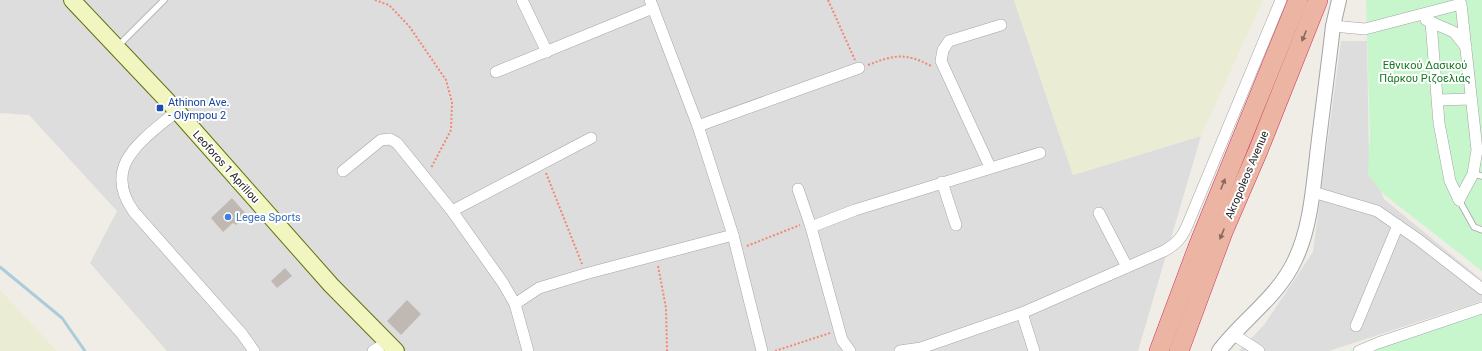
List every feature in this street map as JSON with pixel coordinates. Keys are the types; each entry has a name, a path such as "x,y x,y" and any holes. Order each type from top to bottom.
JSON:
{"highway":[{"name":"Akropoleos Avenue","path":"1159,351 1183,286 1298,0"},
{"name":"Akropoleos Avenue","path":"1180,351 1223,232 1258,151 1318,0"}],"main road":[{"name":"Leoforos 1 Apriliou","path":"74,1 177,111 385,348"}],"street":[{"path":"522,0 547,52"},
{"path":"900,351 922,348 1022,313 1164,251 1182,237 1281,0"},
{"path":"1219,351 1269,299 1284,280 1295,260 1303,240 1313,192 1333,26 1339,0"},
{"path":"496,72 547,52 652,4 698,126 733,235 762,351"},
{"path":"1333,26 1365,29 1461,4 1477,150 1478,175 1459,200 1450,181 1439,123 1431,22"},
{"path":"1417,16 1454,32 1466,47"},
{"path":"990,167 941,61 943,50 950,41 1001,25"},
{"path":"698,126 859,68"},
{"path":"1438,100 1471,99"},
{"path":"177,111 147,136 129,156 121,176 122,188 127,202 134,212 242,334 254,351"},
{"path":"452,211 542,162 591,138"},
{"path":"343,171 381,140 390,139 397,144 452,211 503,283 515,304 528,351"},
{"path":"810,224 990,167 1040,153"},
{"path":"942,182 956,225"},
{"path":"798,189 810,224 842,340 850,351"},
{"path":"1313,192 1377,211 1398,225 1482,289"},
{"path":"1099,213 1127,267"},
{"path":"1356,326 1398,225"},
{"path":"515,304 539,288 585,274 733,235"},
{"path":"1152,351 1166,316 1183,286"},
{"path":"1360,351 1378,343 1482,308"},
{"path":"1022,313 1034,351"},
{"path":"1234,335 1259,351"}],"lane":[{"path":"117,47 164,0"},
{"path":"1459,200 1474,227 1482,230"}],"path":[{"path":"375,0 388,5 409,26 446,80 452,102 450,130 426,178"},
{"path":"828,0 859,68 893,56 901,55 913,57 947,74"},
{"path":"542,162 585,274"},
{"path":"737,250 810,224"},
{"path":"656,255 666,308 667,351"},
{"path":"775,351 839,330"}],"shaded area":[{"path":"0,0 1014,0 1073,175 1201,136 1138,351 167,351 90,263 117,211 29,115 0,113"},
{"path":"1341,41 1367,41 1369,163 1384,199 1482,280 1482,301 1329,351 1239,351 1264,325 1313,252"}],"green space":[{"path":"1014,0 1263,0 1201,136 1073,175"},
{"name":"Εθνικού Δασικού Πάρκου Ριζοελιάς","path":"1366,0 1482,0 1482,271 1381,192 1368,174 1370,135"},
{"path":"0,290 57,351 0,351"},
{"path":"1482,302 1482,351 1349,351"}],"building":[{"name":"Legea Sports","path":"232,198 247,215 236,225 233,223 223,232 211,218"},
{"path":"285,268 292,276 277,288 271,281"},
{"path":"407,300 421,314 401,335 387,321"}],"waterway":[{"path":"0,267 62,318 85,351"}],"place":[{"name":"Athinon Ave. - Olympou 2","path":"160,108"},
{"name":"Legea Sports","path":"228,217"}]}
